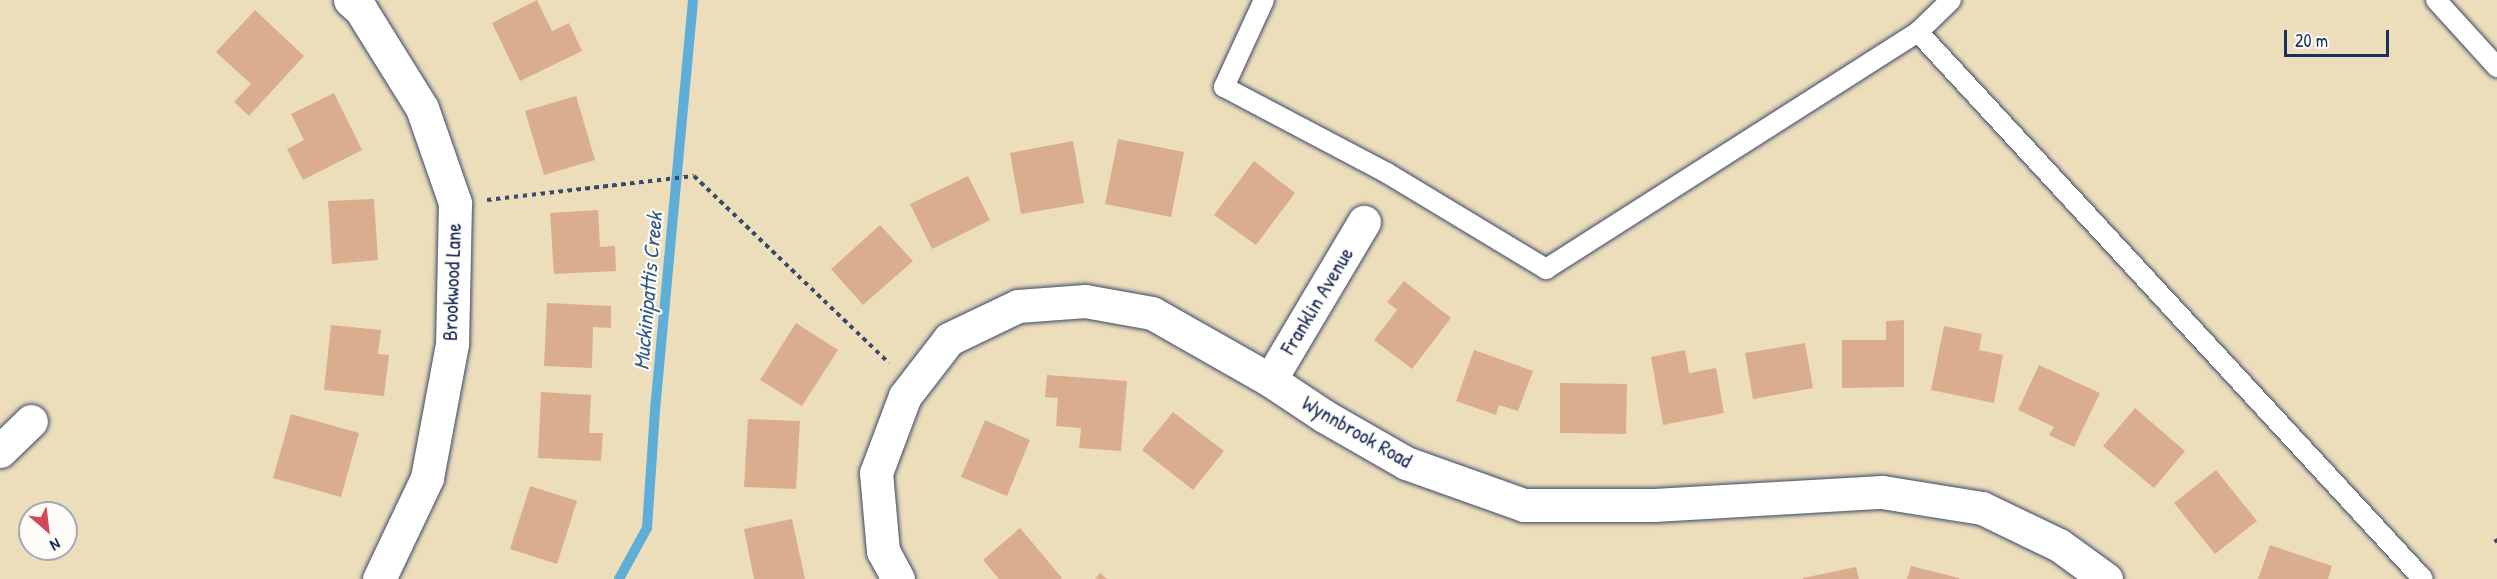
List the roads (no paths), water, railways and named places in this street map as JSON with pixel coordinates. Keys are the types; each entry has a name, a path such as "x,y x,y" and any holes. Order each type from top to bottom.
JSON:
{"street":[{"name":"Brookwood Lane","path":"350,0 361,10 422,108 455,204 452,344 427,478 379,579"},
{"name":"Franklin Avenue","path":"1270,380 1365,222"},
{"name":"Wynnbrook Road","path":"898,579 883,551 876,473 905,396 949,339 1018,306 1084,301 1152,313 1270,380 1324,416 1406,463 1524,505 1654,505 1882,492 1982,508 2058,545 2106,579"},
{"path":"0,451 31,421"}],"lane":[{"path":"1264,0 1224,87 1387,173 1546,269 1918,32 1952,0"},
{"path":"2436,0 2497,67"},
{"path":"1918,32 2422,579"}],"waterway":[{"name":"Muckinipattis Creek","path":"619,579 647,528 655,410 693,0"}]}
